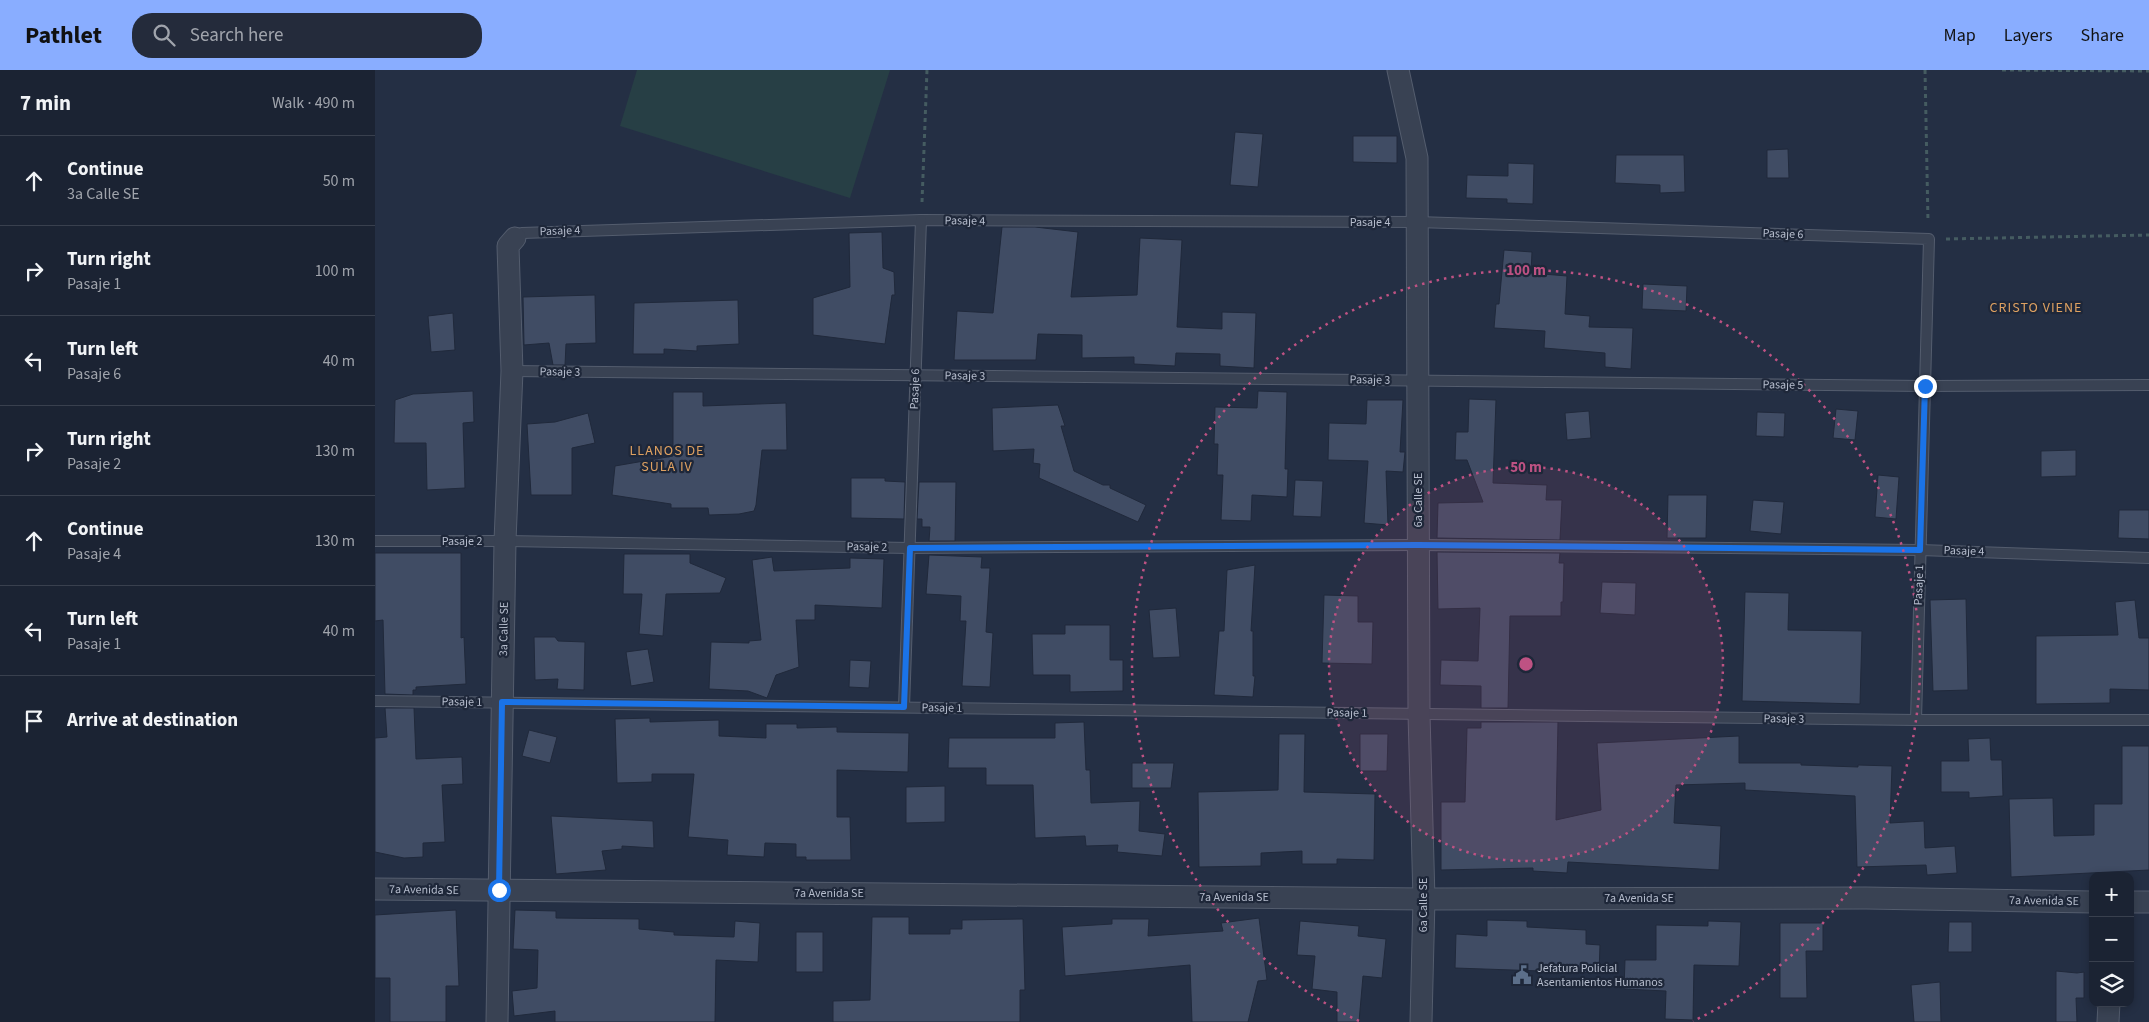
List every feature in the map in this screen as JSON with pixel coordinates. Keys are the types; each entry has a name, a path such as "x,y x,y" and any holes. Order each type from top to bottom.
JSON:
{"street":[{"name":"6a Calle SE","path":"1398,70 1417,158 1419,714 1424,899 1421,1022"},
{"name":"3a Calle SE","path":"497,1022 505,541 512,371 508,246 515,238"},
{"name":"7a Avenida SE","path":"375,889 1424,899 1866,898 2089,902"},
{"path":"2134,902 2149,902"},
{"path":"2108,1022 2109,1007"}],"lane":[{"name":"Pasaje 4","path":"515,238 521,232 921,220 1417,222"},
{"name":"Pasaje 6","path":"904,707 921,220"},
{"name":"Pasaje 6","path":"1417,222 1929,239"},
{"name":"Pasaje 1","path":"1916,720 1929,239"},
{"name":"Pasaje 3","path":"512,371 1418,381"},
{"name":"Pasaje 5","path":"1418,381 1925,386 2149,385"},
{"name":"Pasaje 2","path":"375,541 505,541 910,548 1418,545"},
{"name":"Pasaje 4","path":"1418,545 1920,550 2149,558"},
{"name":"Pasaje 1","path":"375,701 1419,714"},
{"name":"Pasaje 3","path":"1419,714 1916,720 2149,720"}],"path":[{"path":"921,220 927,70"},
{"path":"1925,70 1929,239 2149,235"},
{"path":"2002,70 2149,72"}],"green space":[{"path":"637,70 890,70 850,198 620,126"}],"building":[{"path":"1235,132 1263,134 1258,187 1230,185"},
{"path":"1353,136 1397,136 1397,163 1353,162"},
{"path":"1788,149 1789,178 1767,178 1767,150"},
{"path":"1616,155 1684,155 1685,192 1660,193 1660,185 1615,183"},
{"path":"1508,163 1534,164 1533,204 1507,203 1507,199 1466,198 1467,175 1508,176"},
{"path":"1002,227 1035,227 1078,232 1071,297 1137,295 1140,238 1182,240 1177,327 1222,329 1222,312 1256,313 1254,368 1220,366 1220,354 1176,353 1175,366 1134,364 1134,357 1082,358 1082,335 1038,334 1036,360 954,360 957,311 993,313"},
{"path":"882,232 883,268 894,272 895,295 892,295 885,344 813,335 813,298 850,287 849,233"},
{"path":"1504,250 1532,252 1531,273 1567,276 1565,314 1590,316 1589,327 1633,328 1631,369 1605,367 1605,353 1544,348 1545,331 1494,328 1496,304 1499,304"},
{"path":"1643,284 1687,286 1686,311 1642,309"},
{"path":"595,295 596,343 566,344 565,365 553,365 549,343 524,345 523,297"},
{"path":"738,300 739,344 697,346 697,351 664,349 664,354 633,354 634,303"},
{"path":"453,313 455,350 431,352 428,316"},
{"path":"473,391 474,422 463,423 465,488 427,490 426,443 394,443 395,400 413,394"},
{"path":"1258,391 1287,392 1285,469 1288,469 1287,497 1252,495 1251,521 1221,520 1223,475 1217,475 1218,444 1214,444 1215,407 1257,408"},
{"path":"673,392 703,392 703,406 786,403 787,450 762,450 754,511 739,514 709,515 708,508 671,508 671,504 612,495 615,466 673,456"},
{"path":"1469,399 1496,400 1493,483 1547,485 1546,500 1562,500 1560,540 1437,538 1438,503 1483,502 1467,460 1455,460 1456,432 1468,432"},
{"path":"1367,400 1403,400 1400,452 1405,452 1403,472 1386,471 1388,525 1364,523 1368,461 1328,460 1329,423 1366,424"},
{"path":"1058,405 1065,426 1061,426 1074,471 1103,485 1110,485 1110,488 1146,505 1138,522 1039,478 1040,464 1033,463 1034,449 993,451 992,408"},
{"path":"1836,409 1858,411 1855,440 1833,438"},
{"path":"1589,411 1591,438 1567,440 1565,413"},
{"path":"1757,412 1785,413 1784,437 1756,436"},
{"path":"588,413 595,443 572,448 572,495 531,495 527,424 555,422"},
{"path":"2076,450 2076,476 2041,477 2041,451"},
{"path":"1878,475 1899,477 1896,519 1875,517"},
{"path":"851,478 885,478 885,481 905,482 904,519 851,518"},
{"path":"1295,480 1323,481 1321,517 1293,516"},
{"path":"919,482 956,482 955,541 929,541 930,527 922,527 922,519 917,519"},
{"path":"1668,495 1707,495 1706,538 1667,538"},
{"path":"1753,500 1784,502 1781,534 1750,531"},
{"path":"2119,510 2149,510 2149,539 2118,538"},
{"path":"1437,552 1560,553 1559,563 1564,563 1561,616 1510,616 1508,708 1481,708 1481,686 1440,685 1441,660 1478,661 1480,608 1438,609"},
{"path":"375,553 461,553 461,638 464,637 466,684 416,687 416,690 413,690 413,695 385,694 383,620 375,621"},
{"path":"624,554 690,554 690,563 726,578 720,593 666,594 663,636 639,634 642,594 623,594"},
{"path":"929,555 982,557 981,568 990,568 986,632 993,633 990,687 962,686 966,621 960,621 961,596 926,594"},
{"path":"772,557 774,571 850,568 850,558 884,559 882,608 815,605 815,620 796,620 799,667 776,675 767,698 748,691 709,689 711,642 749,643 749,641 761,640 752,560"},
{"path":"1255,565 1251,631 1253,631 1253,676 1255,676 1253,697 1214,695 1219,631 1224,631 1227,570"},
{"path":"1602,582 1636,583 1635,615 1600,613"},
{"path":"1745,592 1789,593 1788,630 1862,631 1860,704 1742,701"},
{"path":"1324,595 1358,596 1358,622 1373,622 1372,664 1322,663"},
{"path":"1966,599 1968,690 1933,691 1930,600"},
{"path":"2135,600 2139,638 2149,638 2149,690 2110,689 2110,703 2036,704 2036,636 2118,635 2115,602"},
{"path":"1176,608 1180,657 1153,658 1149,610"},
{"path":"1065,625 1110,625 1110,660 1123,660 1123,691 1070,692 1070,675 1033,675 1032,634 1065,634"},
{"path":"534,637 555,637 558,641 585,642 584,690 557,689 558,679 535,680"},
{"path":"648,649 654,682 631,686 626,652"},
{"path":"850,660 871,661 869,688 849,687"},
{"path":"385,708 414,708 416,759 462,757 463,784 442,785 445,842 423,843 423,857 404,858 375,852 375,738 387,737"},
{"path":"650,718 650,722 719,720 719,736 766,738 766,724 797,724 797,728 837,727 837,732 909,733 908,772 837,770 837,817 850,817 851,860 806,860 806,857 796,857 796,844 765,843 764,857 727,855 728,840 688,837 694,774 652,774 652,782 617,783 615,719"},
{"path":"1084,722 1086,770 1090,770 1091,803 1140,801 1139,831 1165,834 1162,856 1117,852 1118,845 1086,846 1085,836 1035,838 1033,785 986,785 986,768 948,768 949,738 1055,738 1055,723"},
{"path":"1481,722 1558,722 1556,820 1601,810 1597,743 1739,736 1739,763 1801,763 1801,765 1858,767 1858,765 1892,766 1890,823 1924,821 1925,848 1955,846 1957,873 1927,875 1926,865 1857,867 1855,796 1745,790 1745,783 1676,785 1674,823 1721,826 1719,870 1568,862 1567,873 1533,871 1533,868 1441,870 1441,802 1465,802 1467,728 1481,728"},
{"path":"529,730 557,737 550,763 522,756"},
{"path":"1279,734 1305,734 1304,792 1375,794 1374,860 1337,859 1337,864 1302,864 1302,851 1261,853 1261,866 1199,867 1198,792 1278,790"},
{"path":"1360,734 1388,734 1387,771 1360,771"},
{"path":"1990,738 1991,760 2002,760 2003,796 1969,798 1969,792 1941,792 1941,761 1969,761 1968,739"},
{"path":"2122,746 2149,746 2149,870 2011,877 2009,799 2053,798 2054,836 2094,835 2094,804 2122,804"},
{"path":"1132,763 1174,763 1171,788 1132,788"},
{"path":"945,786 945,822 906,823 906,787"},
{"path":"551,816 653,821 654,848 622,846 622,849 602,851 606,870 556,874"},
{"path":"456,910 459,986 446,986 446,1022 390,1022 390,978 375,978 375,915"},
{"path":"515,910 556,911 556,918 639,919 639,929 674,932 674,935 734,937 735,921 760,923 758,962 716,960 715,1022 555,1022 555,1011 514,1016 512,991 537,988 538,950 513,949"},
{"path":"872,917 909,917 909,934 950,934 950,929 962,929 962,920 1023,919 1025,990 1020,990 1020,1022 833,1022 833,1001 870,1000"},
{"path":"1259,918 1267,980 1258,981 1248,1022 1192,1022 1190,965 1065,976 1062,927 1112,924 1112,919 1149,919 1148,936 1223,931 1221,923"},
{"path":"1487,920 1527,921 1527,927 1586,930 1586,944 1600,945 1599,973 1455,968 1456,934 1487,936"},
{"path":"1300,921 1359,926 1358,936 1386,939 1382,978 1363,976 1359,1022 1337,1022 1337,992 1312,989 1315,956 1297,955"},
{"path":"1708,921 1741,922 1739,966 1694,965 1693,1020 1665,1019 1666,991 1624,989 1625,960 1656,960 1656,925 1708,926"},
{"path":"1949,922 1972,922 1972,952 1948,952"},
{"path":"1780,923 1823,923 1823,951 1806,951 1807,998 1780,998"},
{"path":"796,932 823,932 823,972 796,972"},
{"path":"2056,971 2084,972 2084,998 2076,998 2077,1022 2056,1022"},
{"path":"1940,982 1941,1022 1914,1022 1911,985"}],"place":[{"name":"Jefatura Policial Asentamientos Humanos","path":"1522,975"}],"district":[{"name":"CRISTO VIENE","path":"2036,308"},
{"name":"LLANOS DE SULA IV","path":"667,460"}],"route":[{"path":"499,890 502,702 904,707 910,548 1418,545 1920,550 1925,386"}]}
